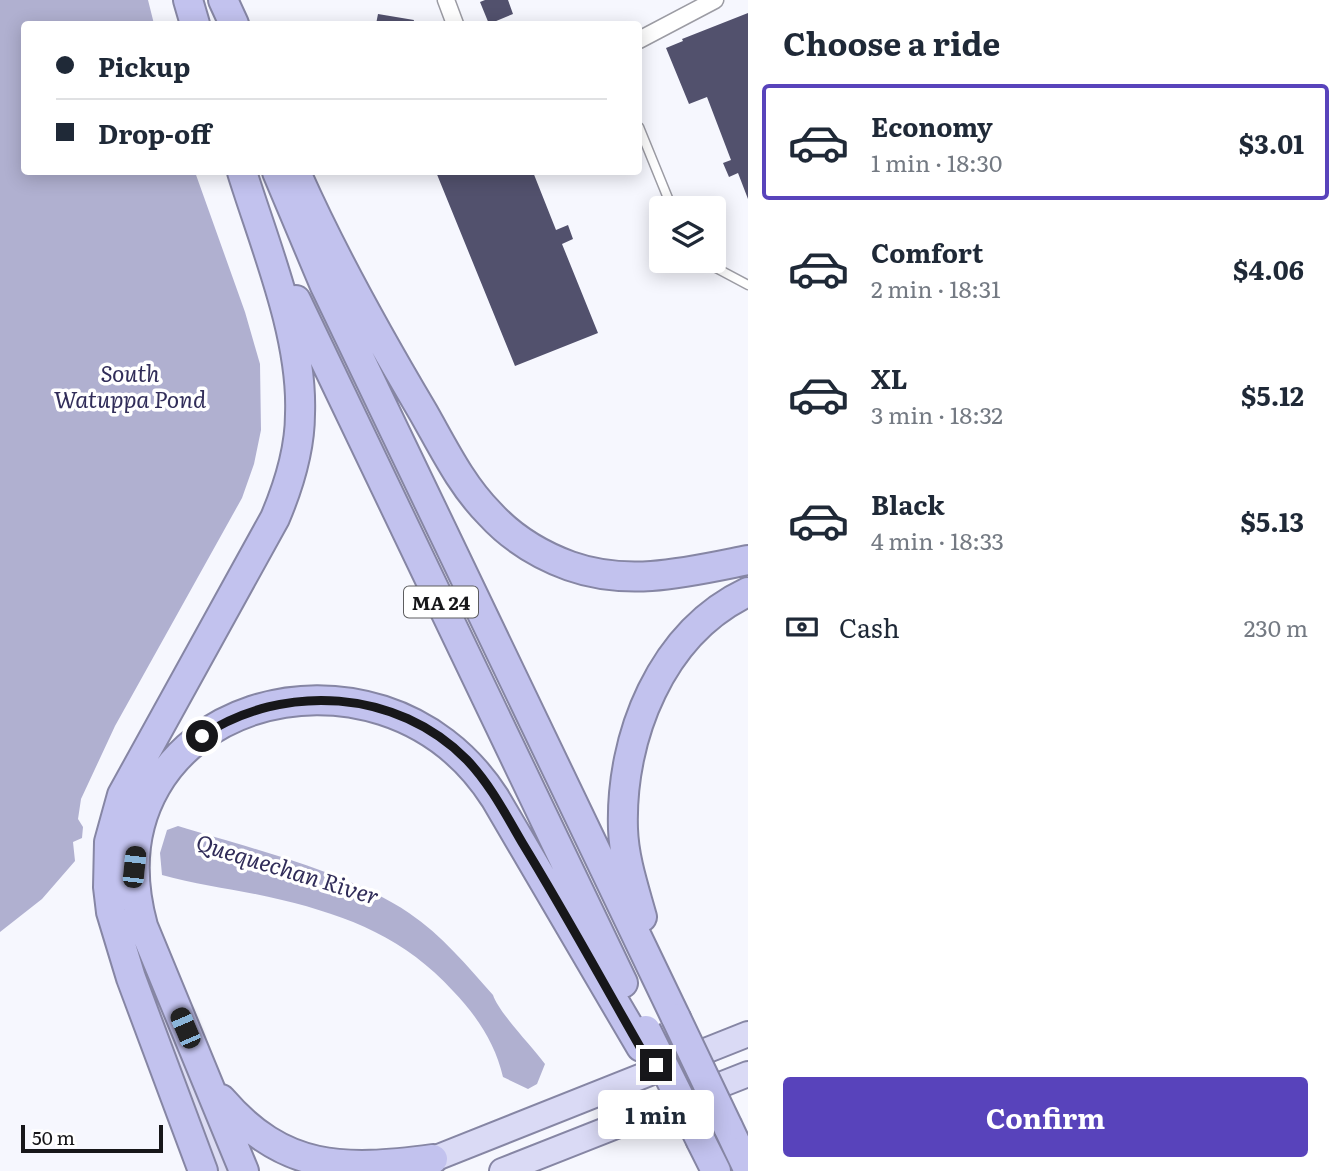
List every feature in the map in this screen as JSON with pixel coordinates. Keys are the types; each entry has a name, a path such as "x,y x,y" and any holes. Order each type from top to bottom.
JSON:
{"highway":[{"path":"188,0 194,21"},
{"path":"223,0 230,21"},
{"path":"203,1171 116,934 111,912 107,864 114,817 122,794 275,518 289,480 296,448 301,396 296,358 243,175"},
{"name":"MA 24","path":"243,175 300,310 643,1039"},
{"name":"MA 24","path":"278,175 325,286 748,1169"},
{"path":"297,175 336,256 392,361 461,478 499,523 527,545 548,556 581,569 617,576 665,575 748,560"},
{"path":"673,1011 626,855 623,806 629,757 652,690 678,648 714,612 748,592"},
{"path":"244,1171 154,955 138,906 134,867 141,825 158,786 171,767 202,736 238,715 297,700 358,703 393,713 440,738 467,760 486,784 672,1083 716,1171"},
{"path":"203,1070 220,1098 253,1132 278,1149 307,1161 361,1169 433,1159"},
{"path":"189,1130 197,1171"}],"main road":[{"path":"402,1171 748,1034"},
{"path":"502,1171 748,1074"}],"street":[{"path":"446,0 454,21"},
{"path":"642,38 715,0"}],"lane":[{"path":"642,134 667,196"},
{"path":"724,273 748,285"}],"shaded area":[{"path":"144,958 234,1171 214,1171 137,961"}],"water":[{"name":"South Watuppa Pond","path":"0,0 148,0 153,21 21,21 21,175 196,175 245,312 260,364 261,430 254,464 242,498 115,726 81,799 78,819 83,827 82,838 73,842 75,861 42,899 0,932"},
{"name":"Quequechan River","path":"178,826 328,873 385,898 409,913 443,941 474,973 545,1064 537,1084 528,1089 503,1077 490,1041 470,1010 416,957 375,932 307,906 162,875 160,853 167,830"}],"building":[{"path":"508,0 513,14 496,21 488,21 480,2"},
{"path":"748,13 748,199 738,173 729,177 723,163 731,160 707,97 689,104 666,48"},
{"path":"378,14 414,20 414,21 377,21"},
{"path":"437,175 534,175 556,230 568,225 573,239 562,244 598,333 515,366"}],"route":[{"path":"202,736 220,724 258,708 297,700 319,700 358,703 393,713 440,738 467,760 486,784 550,888 640,1047 656,1065"}]}
